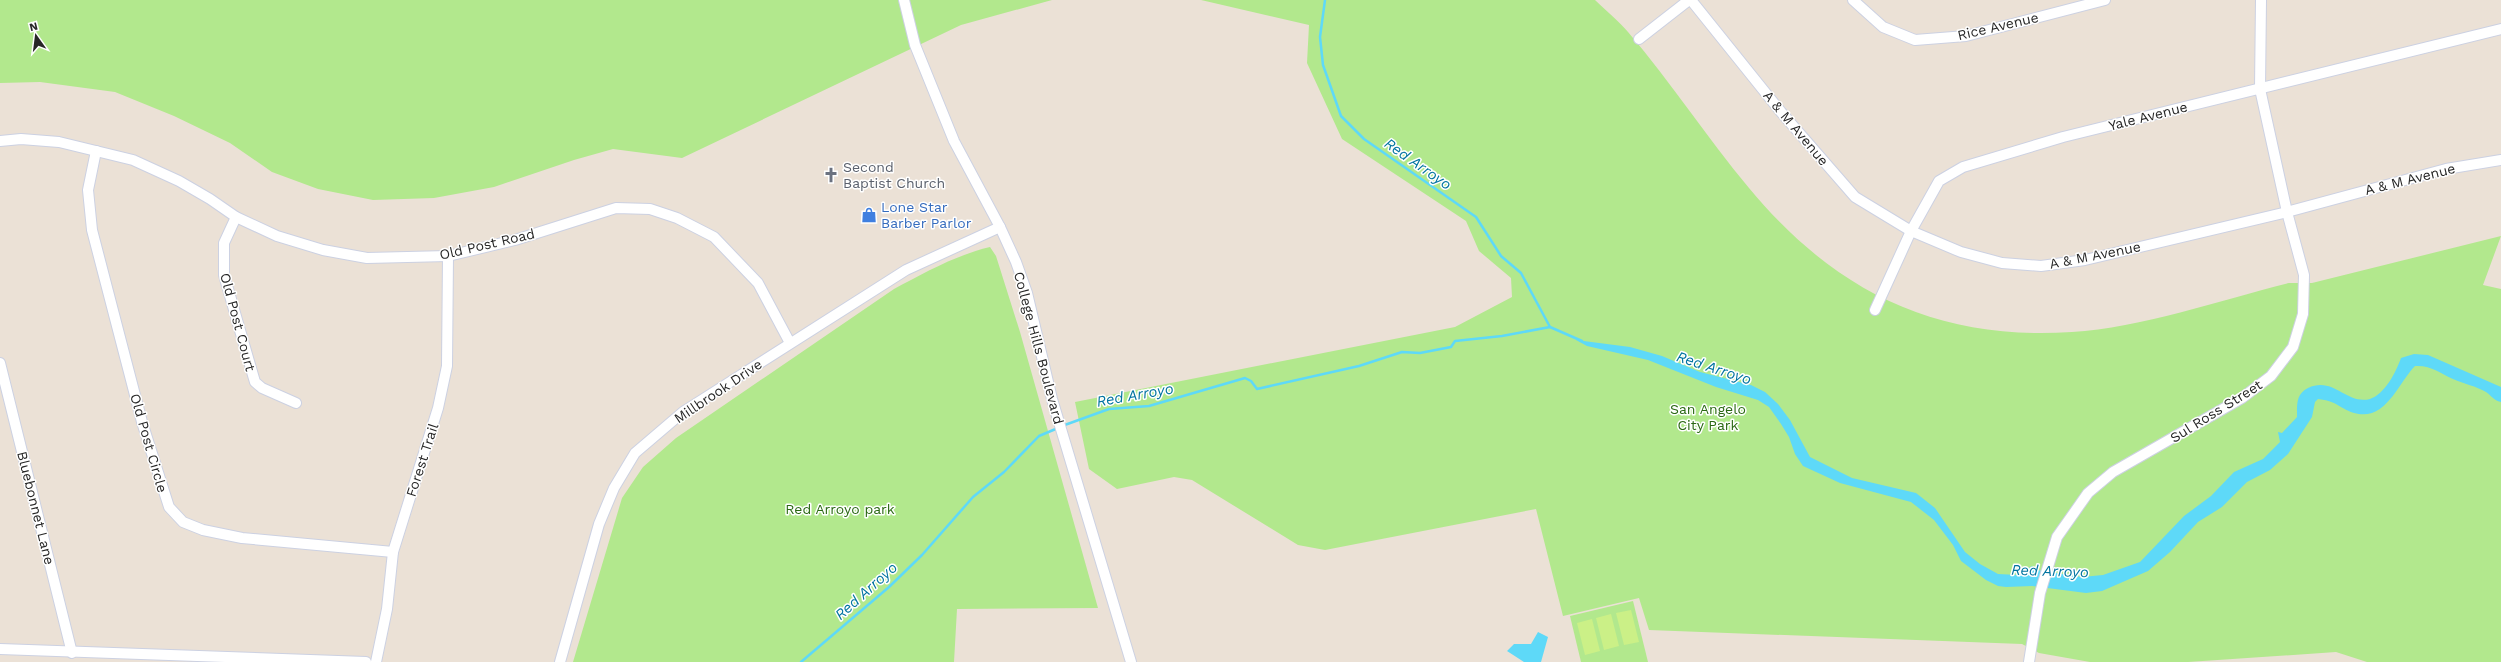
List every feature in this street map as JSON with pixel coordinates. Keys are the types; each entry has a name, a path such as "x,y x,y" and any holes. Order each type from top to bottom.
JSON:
{"street":[{"name":"College Hills Boulevard","path":"904,0 915,45 954,141 1000,227 1016,262 1027,293 1052,399 1131,662"},
{"path":"1639,39 1690,0"},
{"name":"A & M Avenue","path":"1690,0 1781,112 1856,197 1911,231 1961,252 2002,263 2041,266 2085,260 2287,212 2446,169 2501,160"},
{"name":"Rice Avenue","path":"1854,0 1882,27 1915,40 1966,36 2105,0"},
{"name":"Sul Ross Street","path":"2028,662 2040,592 2057,537 2088,493 2113,472 2242,398 2271,376 2293,347 2303,314 2304,274 2287,212 2260,89 2261,0"},
{"name":"Yale Avenue","path":"1876,310 1911,231 1939,181 1963,167 2063,137 2501,29"},
{"name":"Old Post Road","path":"0,141 21,139 60,142 133,160 179,181 210,199 236,217 276,236 323,250 367,258 448,256 515,240 616,208 650,209 677,218 714,237 758,283 790,343"},
{"name":"Old Post Circle","path":"96,151 88,190 92,230 142,422 169,507 183,522 203,530 234,536 393,552"},
{"name":"Old Post Court","path":"236,217 224,243 224,275 254,382 262,388 296,403"},
{"name":"Millbrook Drive","path":"560,662 599,524 614,488 635,453 683,412 906,270 1000,227"},
{"name":"Forest Trail","path":"376,662 387,609 393,552 438,408 447,366 448,256"},
{"name":"Bluebonnet Lane","path":"0,363 72,653"},
{"path":"0,649 72,653 366,662"}],"green space":[{"path":"0,0 1052,0 961,25 682,158 613,149 574,160 494,187 434,198 373,200 318,189 272,172 230,143 174,116 115,92 40,82 0,83"},
{"name":"San Angelo City Park","path":"1201,0 1595,0 1617,20 1644,51 1718,150 1749,188 1782,224 1817,256 1853,282 1892,302 1933,318 1977,328 2023,333 2072,332 2125,325 2181,312 2289,283 2312,283 2501,236 2483,285 2501,289 2501,662 2367,662 2336,652 2188,662 2090,662 2039,653 2022,644 1649,630 1639,598 1563,616 1536,509 1325,550 1298,545 1192,480 1174,477 1117,489 1089,469 1075,402 1455,327 1512,297 1511,278 1479,251 1466,221 1342,139 1307,63 1309,25"},
{"name":"Red Arroyo park","path":"990,247 996,256 1020,332 1098,608 957,609 954,662 573,662 622,498 643,467 676,438 894,289 953,260 977,250"},
{"path":"1633,601 1648,662 1581,662 1570,616"},
{"path":"1631,610 1639,642 1624,645 1616,613"},
{"path":"1611,614 1619,646 1604,650 1596,618"},
{"path":"1592,619 1600,651 1585,655 1577,623"}],"water":[{"path":"1576,340 1630,347 1662,356 1700,372 1751,385 1765,392 1778,404 1790,420 1810,457 1852,478 1916,493 1935,508 1965,552 1980,564 1998,574 2018,575 2032,566 2037,570 2082,577 2103,575 2140,562 2184,516 2211,496 2234,472 2263,459 2280,442 2278,432 2282,433 2297,417 2297,404 2299,396 2308,388 2317,385 2325,386 2333,388 2354,398 2362,400 2370,399 2385,388 2393,376 2401,358 2414,354 2428,355 2501,387 2501,402 2494,399 2482,390 2453,379 2431,368 2421,366 2415,366 2397,391 2383,407 2375,412 2365,414 2354,413 2333,403 2318,399 2315,402 2312,417 2288,454 2270,470 2247,482 2222,507 2198,522 2170,552 2148,571 2102,591 2086,593 2032,586 1998,586 1986,580 1961,561 1953,545 1934,520 1911,502 1840,483 1803,466 1795,454 1789,437 1781,424 1769,407 1758,400 1716,387 1648,360 1587,346"},
{"path":"1538,632 1548,637 1541,662 1524,662 1507,651 1514,644 1531,644"}],"waterway":[{"name":"Red Arroyo","path":"1325,0 1320,37 1323,65 1341,116 1364,139 1476,217 1501,256 1521,273 1550,327"},
{"name":"Red Arroyo","path":"1062,426 1109,409 1149,406 1245,378 1251,381 1257,389 1359,366 1402,352 1420,353 1451,347 1455,341 1502,336 1550,327 1582,341"},
{"name":"Red Arroyo","path":"801,662 889,587 922,555 973,497 1004,472 1039,436 1058,428"}],"place":[{"name":"Second Baptist Church","path":"831,175"},
{"name":"Lone Star Barber Parlor","path":"869,215"}]}
